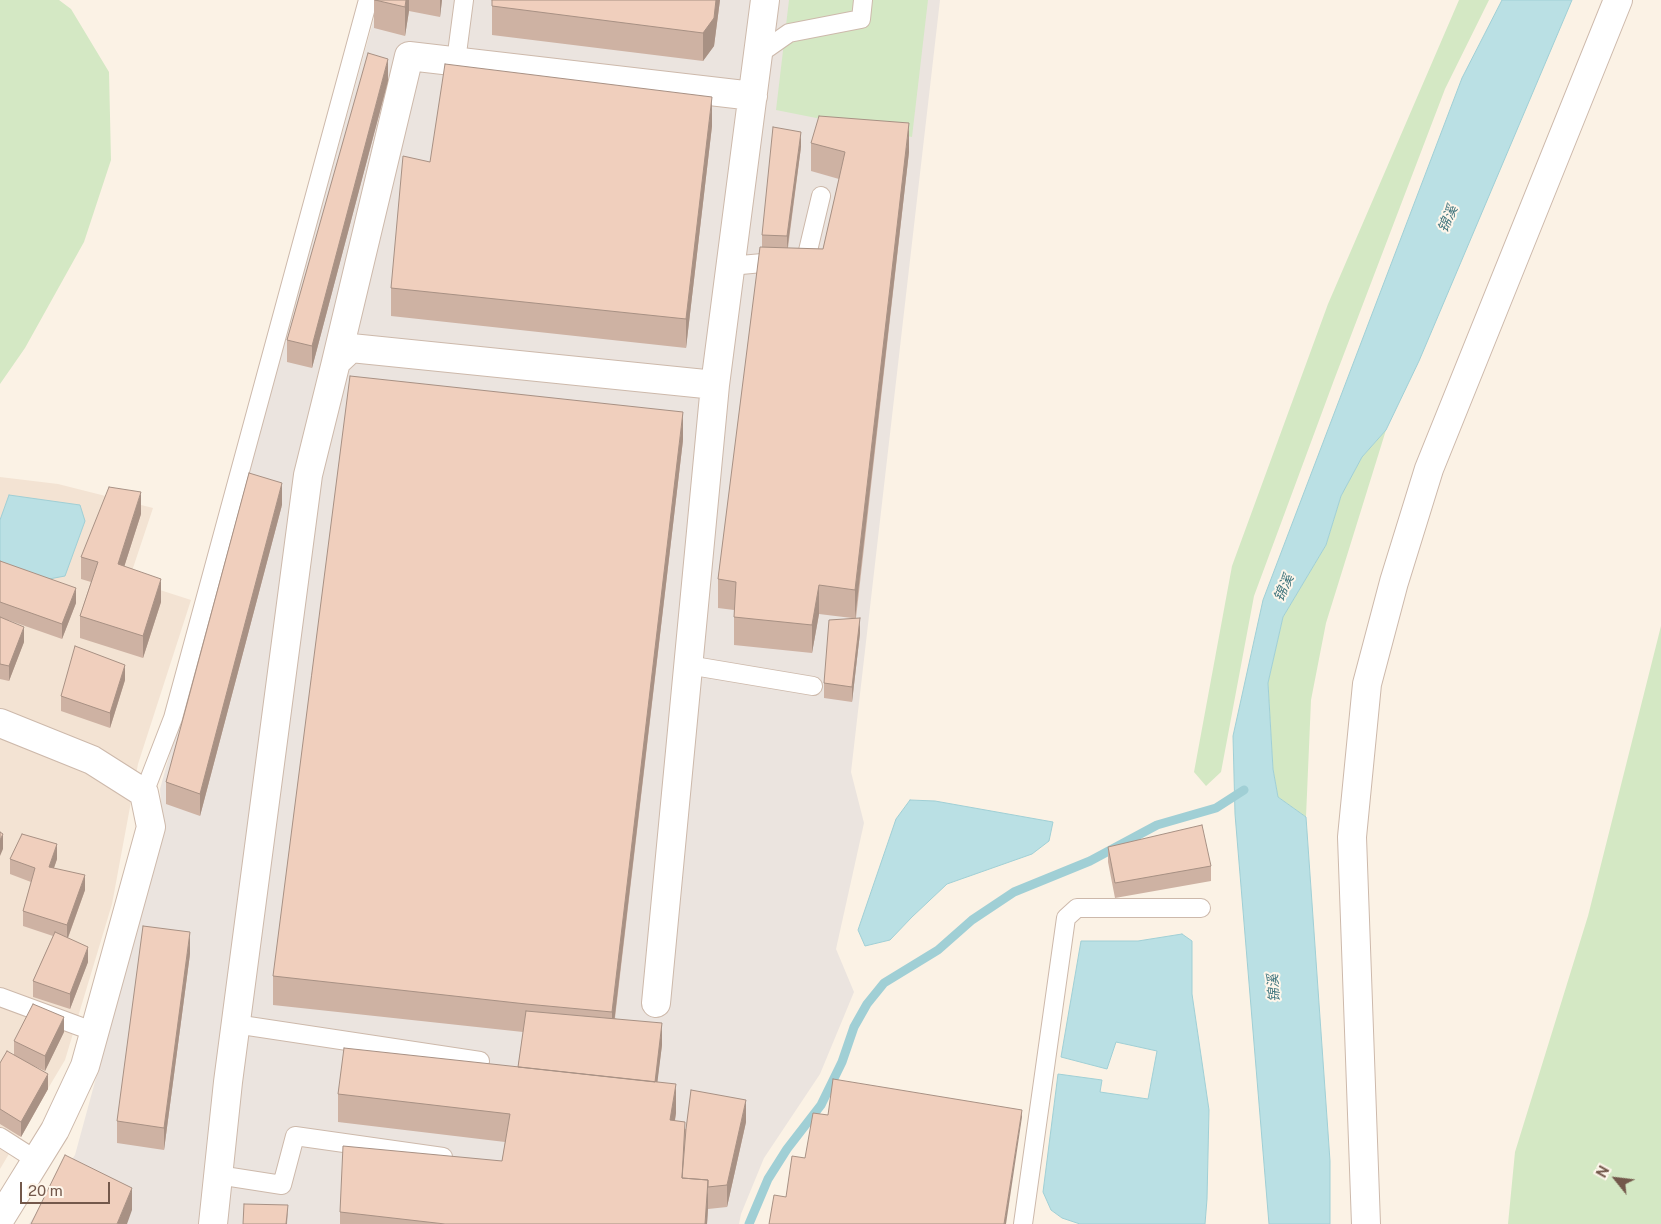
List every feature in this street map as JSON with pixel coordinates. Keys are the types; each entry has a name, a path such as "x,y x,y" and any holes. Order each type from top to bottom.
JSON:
{"street":[{"path":"656,1002 715,385 765,0"},
{"path":"1366,1224 1352,837 1367,684 1394,582 1429,468 1618,0"},
{"path":"213,1224 236,1024 308,475 409,56 753,96"},
{"path":"336,362 351,348 715,385"},
{"path":"0,723 92,760 144,793 151,827 85,1066 55,1130 0,1219"}],"lane":[{"path":"144,793 173,718 368,0"},
{"path":"456,61 464,0"},
{"path":"759,54 789,33 861,19 863,0"},
{"path":"730,266 806,259 821,196"},
{"path":"688,665 813,686"},
{"path":"1023,1224 1066,918 1077,908 1201,908"},
{"path":"0,997 95,1032"},
{"path":"236,1024 480,1061"},
{"path":"218,1176 282,1185 295,1136 461,1159"},
{"path":"0,1137 36,1160"}],"shaded area":[{"path":"379,0 940,0 851,772 864,823 836,949 854,992 820,1074 764,1158 741,1214 739,1224 29,1224 75,1155 163,832 160,789"},
{"path":"0,477 58,484 153,508 129,580 191,600 138,764 112,904 65,1060 0,1169"}],"green space":[{"path":"0,0 59,0 71,9 109,72 111,160 84,242 25,348 0,384"},
{"path":"789,0 928,0 912,137 776,110"},
{"path":"1459,0 1489,0 1445,89 1254,596 1221,772 1206,786 1194,772 1232,566 1328,304"},
{"path":"1386,430 1326,623 1311,700 1306,817 1278,797 1273,769 1268,683 1283,617 1326,545 1341,496 1362,457"},
{"path":"1661,626 1661,1224 1508,1224 1515,1152 1588,916"}],"water":[{"name":"锦溪","path":"1502,0 1572,0 1419,361 1386,430 1362,457 1341,496 1326,545 1283,617 1268,683 1273,769 1278,797 1306,817 1330,1161 1330,1224 1269,1224 1235,814 1233,736 1263,600 1462,78"},
{"path":"9,495 80,505 85,521 65,576 49,579 0,569 0,520"},
{"path":"910,800 935,801 1053,822 1049,841 1032,854 947,884 890,940 865,946 858,930 896,819"},
{"path":"1182,934 1192,941 1192,994 1209,1110 1205,1224 1080,1224 1062,1218 1051,1210 1043,1192 1058,1074 1102,1080 1100,1092 1148,1099 1157,1051 1116,1042 1107,1069 1061,1057 1081,941 1138,941"}],"building":[{"path":"375,0 406,0 405,7"},
{"path":"492,0 716,0 714,18 703,33 492,6"},
{"path":"368,53 388,59 312,346 287,340"},
{"path":"445,64 712,97 686,319 391,288 403,156 430,162"},
{"path":"819,116 909,123 855,590 819,585 812,625 734,617 736,582 718,579 760,247 823,249 845,152 811,143"},
{"path":"773,127 801,132 787,236 762,235"},
{"path":"350,376 683,412 612,1012 273,976"},
{"path":"249,473 282,483 200,794 166,782"},
{"path":"109,487 141,492 118,564 161,579 143,636 80,616 98,562 81,557"},
{"path":"0,561 76,588 62,624 0,602"},
{"path":"0,617 24,627 9,666 0,664"},
{"path":"860,618 852,687 824,683 829,620"},
{"path":"75,646 125,665 110,713 61,696"},
{"path":"1202,825 1211,866 1115,883 1108,847"},
{"path":"22,834 57,844 49,867 85,875 67,925 23,911 35,868 10,859"},
{"path":"143,926 190,932 164,1128 117,1121"},
{"path":"55,932 88,947 70,994 33,981"},
{"path":"33,1004 64,1017 45,1056 14,1041"},
{"path":"526,1011 662,1023 655,1082 518,1067"},
{"path":"344,1048 676,1084 670,1120 685,1122 682,1178 708,1180 705,1224 445,1224 340,1212 343,1146 502,1161 510,1114 338,1094"},
{"path":"7,1051 48,1074 21,1122 0,1109 0,1063"},
{"path":"833,1079 1022,1110 1004,1224 769,1224 774,1195 786,1197 792,1156 805,1158 813,1113 828,1115"},
{"path":"691,1090 746,1100 727,1185 708,1187 708,1180 682,1178"},
{"path":"65,1155 132,1188 117,1224 31,1224"},
{"path":"244,1204 288,1205 286,1224 243,1224"}],"waterway":[{"path":"749,1224 768,1179 787,1149 821,1105 842,1062 854,1027 867,1004 884,983 938,950 972,920 1014,892 1090,861 1157,825 1216,808 1244,790"}]}
